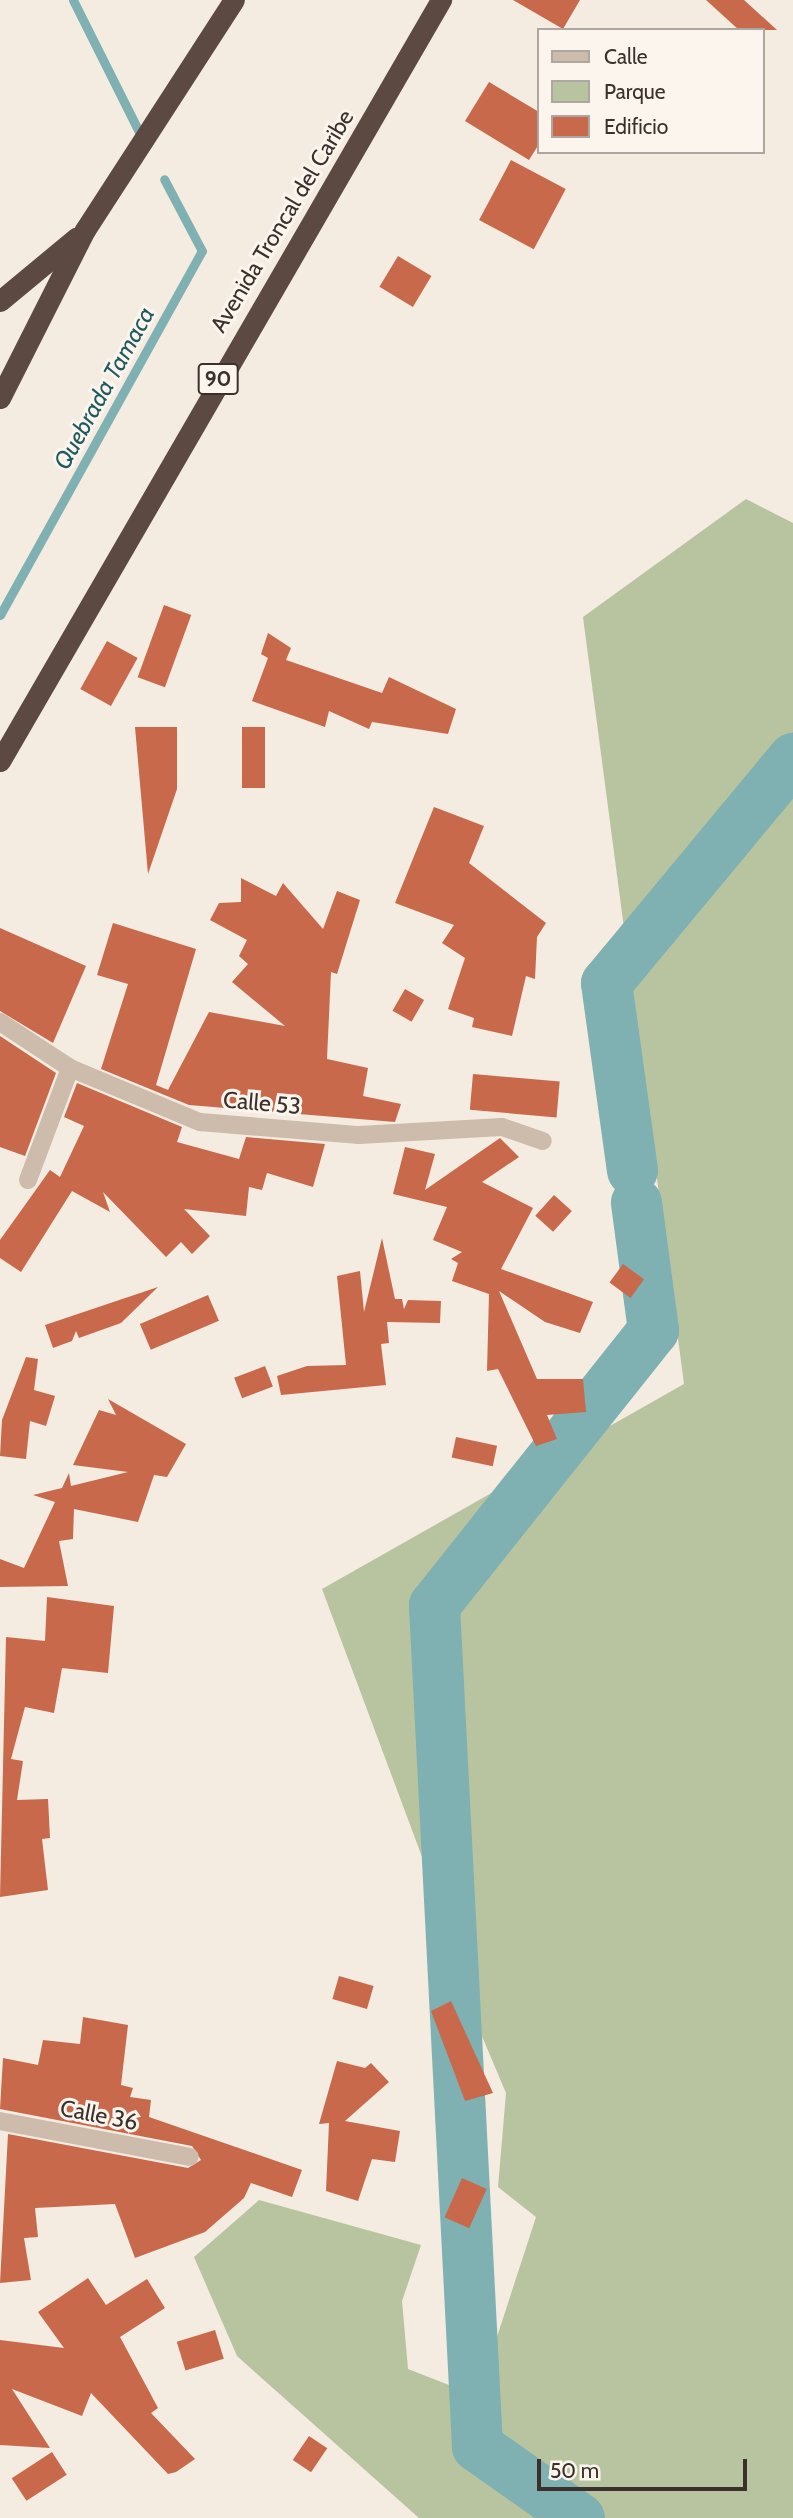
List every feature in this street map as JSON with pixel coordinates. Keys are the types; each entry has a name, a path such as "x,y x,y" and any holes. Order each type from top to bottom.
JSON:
{"highway":[{"path":"0,398 85,230 234,0"},
{"name":"Avenida Troncal del Caribe","path":"0,761 442,0"},
{"path":"0,301 85,230"}],"street":[{"name":"Calle 53","path":"0,1022 71,1068 200,1122 359,1135 502,1127 543,1141"},
{"path":"28,1180 71,1068"},
{"name":"Calle 36","path":"0,2120 190,2157"}],"green space":[{"path":"746,499 793,523 793,2518 419,2518 237,2356 194,2257 259,2200 421,2245 402,2301 408,2369 449,2385 495,2343 536,2217 498,2187 506,2093 476,2022 469,1944 443,1913 322,1589 684,1384 583,617"}],"building":[{"path":"513,0 580,0 561,28"},
{"path":"706,0 744,0 777,30 737,28"},
{"path":"489,82 538,111 538,146 529,160 465,121"},
{"path":"511,160 566,189 534,249 479,220"},
{"path":"398,256 431,276 413,307 379,287"},
{"path":"164,605 191,615 165,687 138,677"},
{"path":"268,633 291,648 286,660 382,693 389,677 456,709 448,734 372,722 369,729 329,711 325,727 252,701 268,658 261,654"},
{"path":"107,641 138,658 111,706 80,689"},
{"path":"135,727 177,727 177,789 148,874"},
{"path":"242,727 265,727 265,788 242,788"},
{"path":"434,807 484,826 469,863 546,923 537,937 535,979 526,976 512,1036 472,1027 474,1018 448,1009 465,958 442,943 454,925 395,903"},
{"path":"241,878 276,896 283,883 323,929 337,891 360,900 337,974 331,972 327,1059 368,1068 363,1096 401,1104 395,1122 189,1105 101,1069 128,984 97,975 113,923 196,949 156,1085 168,1090 209,1012 285,1026 232,982 248,964 239,956 247,940 210,920 219,903 241,902"},
{"path":"0,928 86,966 53,1043 0,1011"},
{"path":"405,989 424,1000 412,1022 392,1011"},
{"path":"0,1036 56,1073 25,1156 0,1147"},
{"path":"473,1074 560,1082 557,1117 470,1110"},
{"path":"77,1083 182,1127 177,1142 239,1159 246,1137 325,1144 313,1187 267,1173 262,1190 249,1187 246,1216 184,1209 210,1236 192,1254 181,1242 166,1257 103,1192 110,1212 72,1191 21,1272 0,1258 0,1240 50,1170 60,1177 84,1126 64,1117"},
{"path":"500,1138 519,1157 482,1182 533,1208 501,1269 593,1302 580,1333 545,1322 499,1291 537,1379 583,1379 586,1412 547,1415 557,1439 536,1446 498,1369 487,1371 489,1294 452,1281 458,1263 451,1259 462,1252 433,1240 447,1207 393,1194 405,1147 435,1154 425,1190"},
{"path":"554,1195 572,1211 553,1232 535,1216"},
{"path":"382,1238 395,1299 402,1299 404,1309 408,1300 441,1301 440,1323 387,1322 389,1343 381,1344 386,1385 281,1395 277,1376 307,1366 346,1365 337,1276 360,1271 364,1312"},
{"path":"623,1264 644,1279 631,1298 609,1283"},
{"path":"158,1287 121,1323 79,1338 76,1331 72,1341 53,1348 45,1325"},
{"path":"208,1295 219,1321 151,1350 140,1324"},
{"path":"26,1357 38,1359 34,1390 55,1396 46,1426 30,1421 26,1459 0,1456 2,1420"},
{"path":"265,1366 273,1387 242,1398 234,1378"},
{"path":"108,1399 186,1444 167,1477 154,1475 138,1522 74,1509 73,1539 59,1541 68,1586 0,1587 0,1559 24,1568 55,1502 33,1495 62,1488 69,1473 71,1486 128,1472 73,1465 99,1410 116,1415"},
{"path":"456,1437 497,1446 493,1466 452,1458"},
{"path":"47,1597 114,1606 108,1673 62,1668 54,1713 25,1707 11,1759 23,1761 17,1800 48,1799 50,1838 42,1839 48,1890 0,1897 6,1637 45,1641"},
{"path":"339,1976 374,1986 367,2009 332,1999"},
{"path":"451,2001 493,2093 465,2101 431,2011"},
{"path":"83,2017 128,2025 121,2085 133,2088 130,2097 151,2100 149,2117 302,2170 292,2197 251,2183 244,2198 205,2232 135,2258 115,2204 35,2208 38,2237 24,2238 31,2280 0,2283 8,2134 188,2168 201,2160 192,2146 0,2109 3,2058 38,2065 43,2040 80,2044"},
{"path":"337,2061 365,2068 371,2063 389,2082 345,2121 400,2131 395,2162 372,2159 358,2201 326,2191 329,2123 319,2124"},
{"path":"462,2178 487,2189 469,2228 445,2217"},
{"path":"88,2278 106,2305 147,2279 165,2308 120,2337 158,2408 151,2413 195,2459 176,2472 168,2474 91,2393 82,2416 12,2389 50,2448 0,2445 0,2340 64,2348 38,2312"},
{"path":"215,2330 224,2359 186,2370 177,2342"},
{"path":"309,2436 327,2448 311,2472 293,2460"},
{"path":"52,2452 67,2475 26,2501 12,2478"}],"waterway":[{"name":"Quebrada Tamaca","path":"73,0 140,134"},
{"name":"Quebrada Tamaca","path":"0,615 202,251 164,179"},
{"path":"632,1170 606,983 793,758"},
{"path":"579,2518 477,2446 434,1605 653,1330 636,1202"}]}
